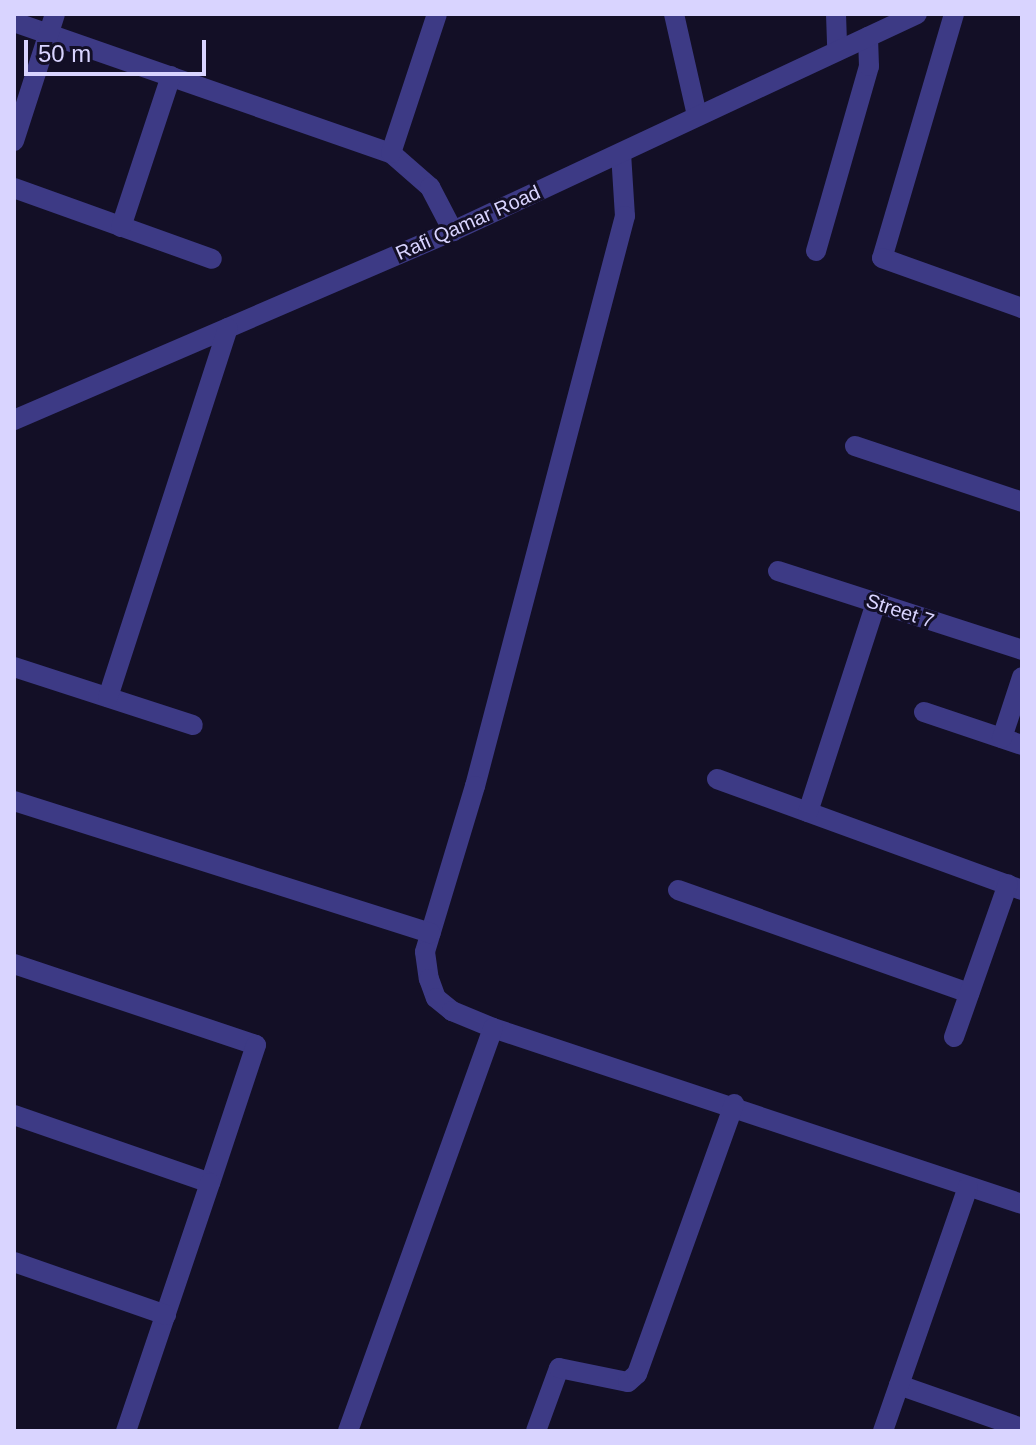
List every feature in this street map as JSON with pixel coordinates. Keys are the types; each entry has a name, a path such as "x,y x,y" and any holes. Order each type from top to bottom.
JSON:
{"street":[{"path":"391,153 437,14"},
{"path":"674,14 697,115"},
{"path":"836,14 837,51"},
{"name":"Rafi Qamar Road","path":"14,420 453,231 917,14"},
{"path":"954,14 882,258 1022,308"},
{"path":"14,22 52,24 171,76 391,153 430,187 453,231"},
{"path":"14,141 52,24"},
{"path":"816,251 869,66 868,37"},
{"path":"121,227 171,76"},
{"path":"621,153 625,216 425,952 436,998 452,1011 493,1028 734,1104 1022,1204"},
{"path":"14,188 212,259"},
{"path":"108,697 228,328"},
{"path":"855,446 1022,502"},
{"name":"Street 7","path":"778,571 1022,650"},
{"path":"808,812 876,603"},
{"path":"14,667 193,725"},
{"path":"1002,738 1022,677"},
{"path":"924,712 1022,745"},
{"path":"717,779 1015,887 969,993 954,1037"},
{"path":"14,801 431,933"},
{"path":"678,890 969,993"},
{"path":"14,964 256,1045 126,1431"},
{"path":"348,1431 493,1028"},
{"path":"536,1431 559,1368 628,1382 637,1374 734,1104"},
{"path":"14,1115 210,1183"},
{"path":"883,1431 968,1187"},
{"path":"14,1262 166,1315"},
{"path":"899,1385 1022,1428"}]}
